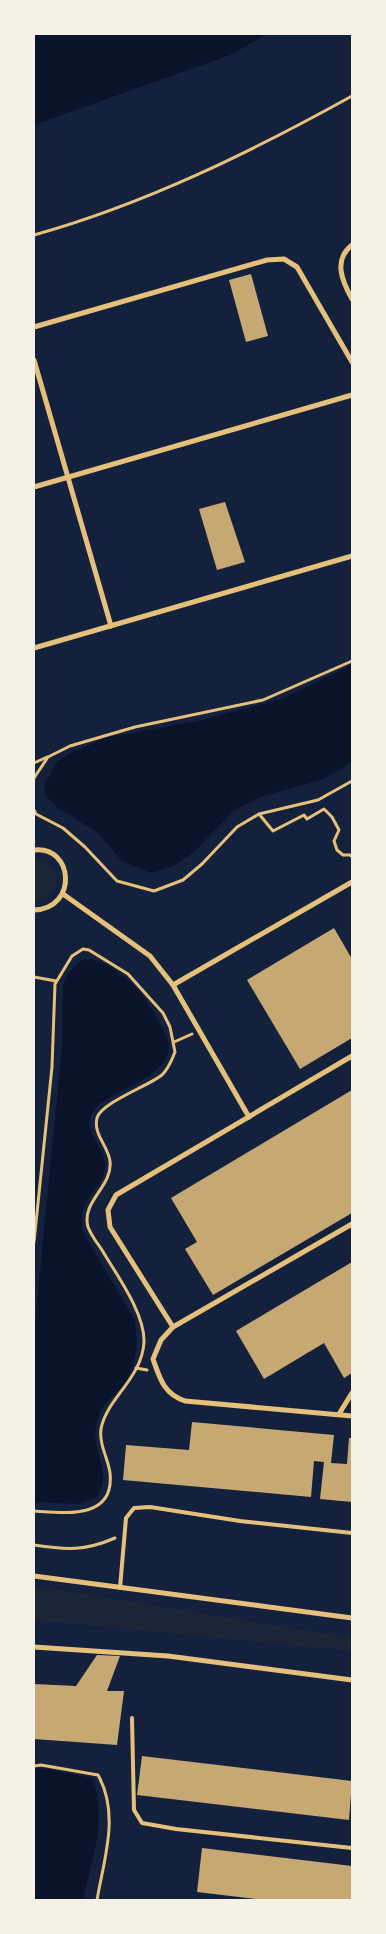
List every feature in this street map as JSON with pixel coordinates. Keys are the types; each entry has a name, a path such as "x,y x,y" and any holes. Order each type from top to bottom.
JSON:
{"street":[{"path":"352,245 345,251 340,268 342,282 352,299"},
{"path":"34,327 267,260 284,259 297,267 352,362"},
{"path":"34,360 111,626"},
{"path":"34,487 352,396"},
{"path":"34,648 352,556"},
{"path":"34,850 39,849 53,854 63,865 66,880 63,894 54,904 43,910 34,910"},
{"path":"173,985 352,882"},
{"path":"63,894 150,956 173,985 249,1117"},
{"path":"173,1327 110,1227 108,1210 116,1195 352,1056"},
{"path":"352,1224 173,1327 161,1340 153,1359 160,1379 172,1397 185,1401 352,1416"},
{"path":"339,1414 352,1393"},
{"path":"34,1576 120,1590 352,1618"},
{"path":"34,1647 168,1656 352,1680"}],"lane":[{"path":"120,1590 126,1518 134,1508 150,1507 240,1521 352,1532"},
{"path":"132,1718 134,1810 142,1823 176,1829 352,1848"}],"path":[{"path":"34,235 81,222 166,189 303,123 352,96"},
{"path":"34,763 70,746 135,727 263,700 352,661"},
{"path":"34,778 48,757"},
{"path":"34,810 36,814 63,828 85,847 117,881 154,891 183,880 202,864 237,827 259,814 318,800 352,780"},
{"path":"259,814 273,831 304,815 307,819 324,808 332,817 339,830 334,841 338,850 352,858"},
{"path":"34,1242 52,1067 56,981 72,956 83,950 96,953 115,964 134,981 166,1018 174,1042 175,1052 163,1074 104,1108 97,1118 97,1130 110,1161 107,1181 88,1210 88,1228 138,1315 144,1343 130,1383 110,1408 101,1428 101,1437 110,1472 109,1489 102,1504 91,1509 77,1512 34,1511"},
{"path":"34,977 56,981"},
{"path":"174,1042 199,1031"},
{"path":"34,1546 83,1550 104,1544 114,1538 125,1537"},
{"path":"34,1766 41,1765 98,1775 106,1789 110,1817 109,1838 98,1900"}],"shaded area":[{"path":"34,34 266,34 233,54 34,125"},
{"path":"352,665 352,762 324,779 263,796 234,810 195,851 176,865 151,873 122,861 97,832 58,808 46,796 44,785 57,762 72,752 109,737 198,721 281,699"},
{"path":"34,859 44,861 50,866 55,872 56,879 55,887 51,893 44,898 34,901"},
{"path":"91,959 118,972 140,992 163,1028 169,1046 167,1056 154,1072 145,1079 102,1102 92,1113 90,1120 90,1127 102,1153 105,1166 100,1183 86,1202 83,1210 83,1232 134,1319 136,1335 135,1359 130,1374 122,1387 102,1408 97,1421 96,1443 103,1470 101,1488 96,1498 78,1504 34,1502 34,1334 62,1046 63,985 68,973 82,960"},
{"path":"34,1586 352,1638 352,1651 34,1620"},
{"path":"41,1768 92,1778 97,1793 99,1824 83,1900 34,1900 34,1769"}],"building":[{"path":"251,274 268,336 246,342 229,280"},
{"path":"225,502 245,562 217,570 199,509"},
{"path":"334,928 352,959 352,1038 300,1069 247,980"},
{"path":"352,1090 352,1213 213,1295 185,1249 197,1242 171,1198"},
{"path":"352,1262 352,1373 344,1378 324,1343 264,1379 236,1331"},
{"path":"192,1422 334,1435 331,1463 347,1464 349,1438 352,1438 352,1502 320,1499 324,1462 314,1461 311,1497 123,1480 126,1445 189,1450"},
{"path":"97,1655 120,1656 107,1691 124,1691 117,1745 34,1739 34,1684 76,1686"},
{"path":"142,1756 352,1781 349,1820 137,1795"},
{"path":"202,1848 352,1866 352,1900 265,1900 197,1892"}]}
